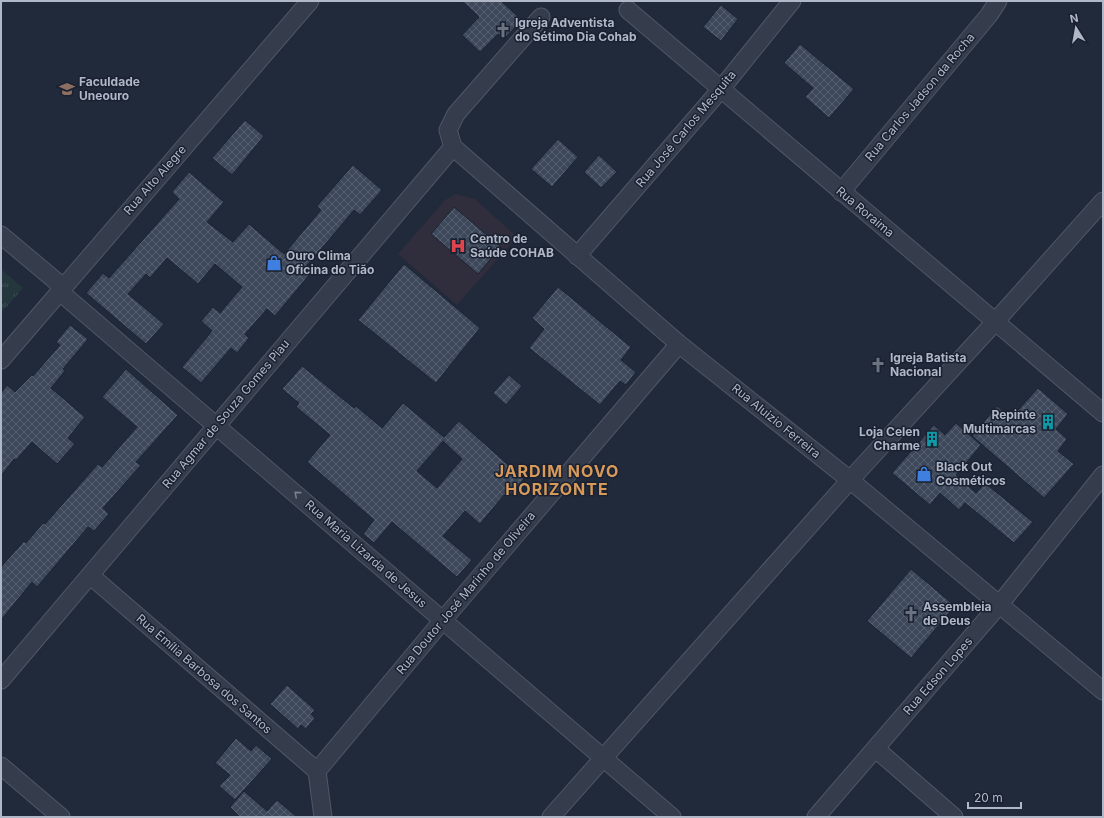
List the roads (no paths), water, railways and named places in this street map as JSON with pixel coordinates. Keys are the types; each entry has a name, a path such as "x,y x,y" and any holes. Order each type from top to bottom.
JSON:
{"street":[{"name":"Rua Alto Alegre","path":"1,360 310,1"},
{"name":"Rua José Carlos Mesquita","path":"578,256 721,89 792,1"},
{"name":"Rua Carlos Jadson da Rocha","path":"841,192 989,15 998,1"},
{"name":"Rua Roraima","path":"628,10 1103,413"},
{"path":"453,147 448,130 456,114 541,16"},
{"name":"Rua Aluizio Ferreira","path":"453,147 679,344 850,480 1103,691"},
{"name":"Rua Agmar de Souza Gomes Piau","path":"1,680 91,576 216,425 453,147"},
{"path":"551,817 850,480 995,322 1103,201"},
{"name":"Rua Maria Lizarda de Jesus","path":"1,235 216,425 672,817"},
{"name":"Rua Doutor José Marinho de Oliveira","path":"317,771 443,620 679,344"},
{"name":"Rua Edson Lopes","path":"816,817 999,605 1103,475"},
{"name":"Rua Emília Barbosa dos Santos","path":"91,576 317,771"},
{"path":"876,749 954,817"},
{"path":"1,766 60,817"},
{"path":"317,771 323,817"}],"place":[{"name":"Igreja Adventista do Sétimo Dia Cohab","path":"503,30"},
{"name":"Faculdade Uneouro","path":"67,89"},
{"name":"Centro de Saúde COHAB","path":"458,246"},
{"name":"Ouro Clima Oficina do Tião","path":"274,263"},
{"name":"Igreja Batista Nacional","path":"878,365"},
{"name":"Repinte Multimarcas","path":"1048,422"},
{"name":"Loja Celen Charme","path":"932,439"},
{"name":"Black Out Cosméticos","path":"924,474"},
{"name":"Assembleia de Deus","path":"911,614"}],"district":[{"name":"JARDIM NOVO HORIZONTE","path":"557,480"}]}
